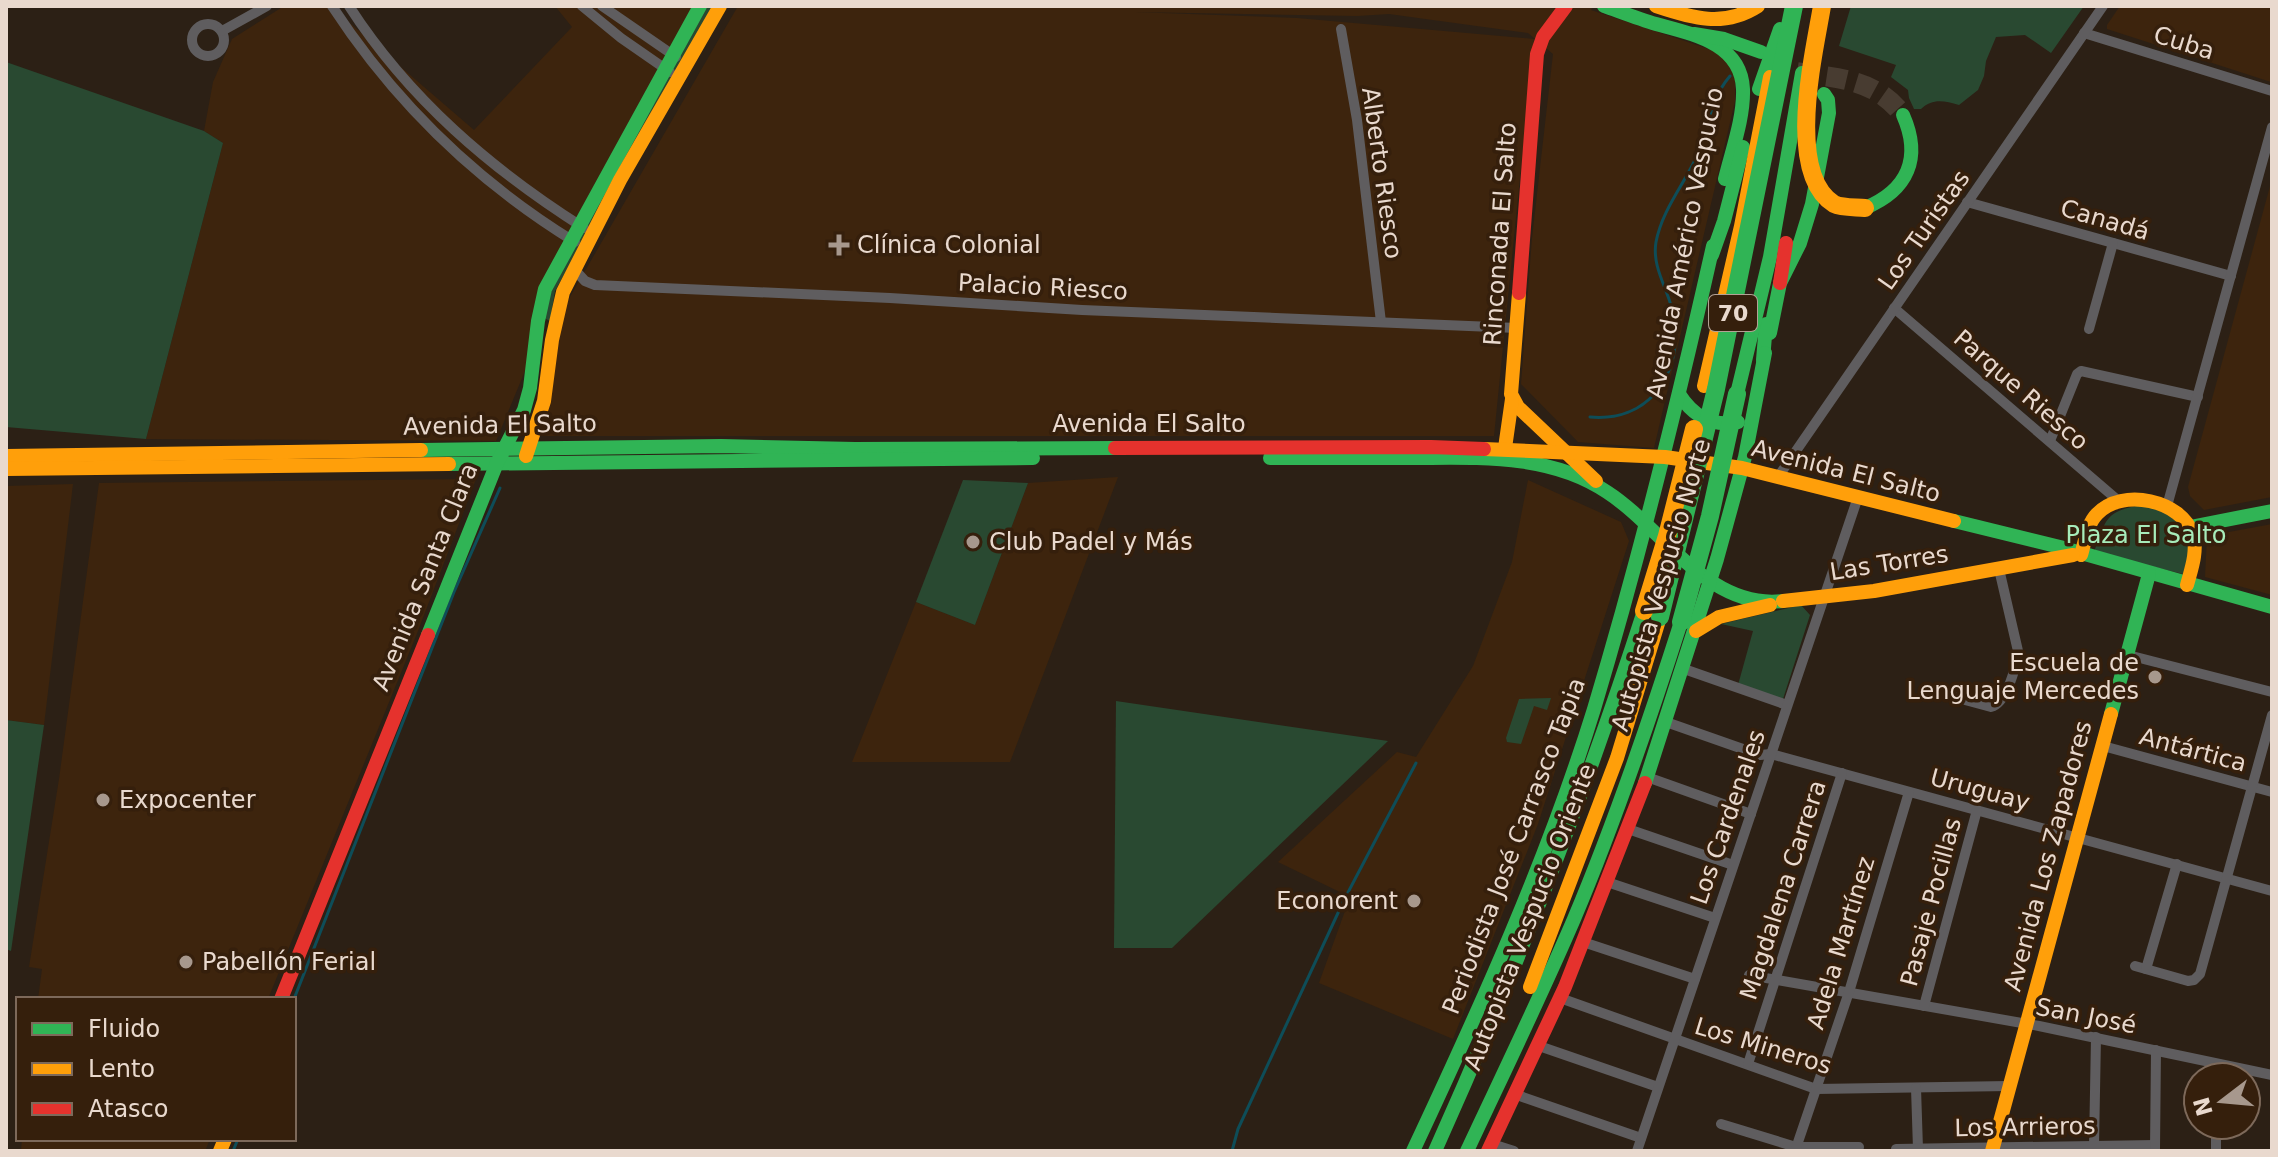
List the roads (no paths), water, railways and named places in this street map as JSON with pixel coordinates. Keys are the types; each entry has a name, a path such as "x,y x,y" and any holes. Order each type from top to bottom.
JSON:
{"main road":[{"name":"Avenida Santa Clara","path":"677,66 700,6"},
{"name":"Avenida Santa Clara","path":"282,997 502,456 523,413 531,386 534,337 542,299 582,236 677,66 720,6"},
{"name":"Rinconada El Salto","path":"1505,448 1512,399 1537,54 1543,37 1566,6"},
{"path":"1604,6 1696,26 1745,15 1758,6"},
{"path":"1656,6 1724,39 1755,72"},
{"name":"Autopista Vespucio Norte","path":"1435,1151 1469,1075 1652,614 1667,536 1741,226 1785,6"},
{"name":"Autopista Vespucio Oriente","path":"1479,1147 1484,1101 1609,784 1643,682 1652,614 1682,538 1719,380 1794,6"},
{"name":"Autopista Vespucio Norte","path":"1479,1147 1581,902 1688,626 1737,394 1770,257 1814,6"},
{"path":"1688,626 1710,581 1742,468 1780,283 1822,6"},
{"path":"1696,26 1755,72"},
{"path":"1712,255 1724,221 1754,103 1780,29"},
{"name":"Avenida Américo Vespucio","path":"1719,46 1736,65 1742,80 1755,72"},
{"name":"Avenida Américo Vespucio","path":"1665,457 1755,72"},
{"path":"1780,283 1800,243 1812,204 1829,113 1824,94"},
{"path":"1804,125 1811,170 1819,191 1841,207 1865,208 1891,196 1907,173 1912,144 1903,115"},
{"path":"1763,360 1784,181"},
{"name":"Avenida Santa Clara","path":"526,456 547,390 557,312 574,269 582,236"},
{"path":"1679,394 1692,413 1711,423 1734,424 1753,414"},
{"path":"1512,399 1608,492"},
{"name":"Avenida El Salto","path":"526,456 721,446 855,449 1505,448 1665,457 1742,468 2060,547 2079,555 2272,607"},
{"name":"Avenida El Salto","path":"6,456 1511,459 1541,464 1574,475 1608,492 1710,581"},
{"name":"Avenida El Salto","path":"6,469 342,467 502,456"},
{"name":"Periodista José Carrasco Tapia","path":"1413,1151 1473,1023 1547,840 1593,711 1665,457"},
{"path":"2079,555 2095,516 2104,508 2140,500 2167,506 2184,517 2190,527 2194,550 2187,585"},
{"path":"2190,527 2272,511"},
{"name":"Las Torres","path":"1710,581 1743,598 1777,602 1916,585 2079,555"},
{"path":"1685,559 1698,565 1706,564 1717,556"},
{"name":"Avenida Los Zapadores","path":"1992,1149 2149,574"},
{"path":"1479,1147 1517,1095 1560,998 1628,829 1684,669 1692,614 1686,604 1667,592 1649,592 1639,595 1623,612"},
{"path":"1688,626 1777,602"}],"street":[{"path":"222,31 267,6"},
{"path":"332,6 381,75 442,142 504,194 582,236"},
{"path":"349,6 395,69 452,130 582,236"},
{"path":"582,6 621,38 677,66"},
{"path":"602,6 677,66"},
{"name":"Los Turistas","path":"1778,477 2103,6"},
{"name":"Alberto Riesco","path":"1341,29 1357,120 1381,322"},
{"name":"Cuba","path":"2084,33 2272,91"},
{"path":"2167,506 2272,127"},
{"path":"442,142 450,138 452,130"},
{"path":"454,152 454,144 463,140"},
{"name":"Canadá","path":"1967,202 2231,276"},
{"path":"2089,329 2113,243"},
{"name":"Palacio Riesco","path":"574,269 585,281 595,285 1517,328"},
{"name":"Parque Riesco","path":"1894,308 2121,503"},
{"path":"2050,441 2077,374 2081,371 2198,397"},
{"name":"Los Cardenales","path":"1637,1151 1858,497"},
{"path":"1928,690 1991,707 2000,702 2016,664 2018,651 1999,569"},
{"path":"2128,655 2272,692"},
{"path":"1684,669 1787,705"},
{"path":"2177,864 2140,967 2188,981 2197,977 2272,715"},
{"name":"Uruguay","path":"1666,722 1760,755 1771,754 2272,891"},
{"name":"Antártica","path":"2103,746 2272,792"},
{"name":"Magdalena Carrera","path":"1748,1064 1842,773"},
{"path":"1647,777 1751,814"},
{"name":"Adela Martínez","path":"1795,1149 1849,992 1909,792"},
{"name":"Pasaje Pocillas","path":"1924,1006 1977,810"},
{"path":"1628,829 1733,865"},
{"path":"1607,882 1715,918"},
{"path":"1583,942 1695,979"},
{"name":"San José","path":"1749,975 2027,1024 2207,1061"},
{"name":"Los Mineros","path":"1560,998 1816,1089 2009,1086"},
{"path":"2094,1146 2096,1037"},
{"path":"1539,1046 1658,1087"},
{"path":"2155,1148 2156,1050"},
{"path":"1916,1088 1918,1149"},
{"path":"1517,1095 1641,1138"},
{"path":"1721,1124 1795,1149 1859,1147"},
{"path":"1479,1147 1514,1151"},
{"name":"Los Arrieros","path":"1896,1149 2155,1148"}],"waterway":[{"path":"1590,417 1610,417 1643,404 1665,379 1672,362 1675,324 1659,273 1656,242 1668,210 1700,149 1717,96 1730,76"},
{"path":"295,997 454,592 500,488"},
{"path":"1232,1151 1238,1129 1344,900 1416,763"},
{"path":"233,1151 237,1141"}],"tunnel":[{"path":"1797,72 1868,87 1892,103 1903,115"}],"place":[{"name":"Clínica Colonial","path":"839,245"},
{"name":"Club Padel y Más","path":"973,542"},
{"name":"Escuela de Lenguaje Mercedes","path":"2155,677"},
{"name":"Expocenter","path":"103,800"},
{"name":"Econorent","path":"1414,901"},
{"name":"Pabellón Ferial","path":"186,962"}],"park label":[{"name":"Plaza El Salto","path":"2146,535"}]}
